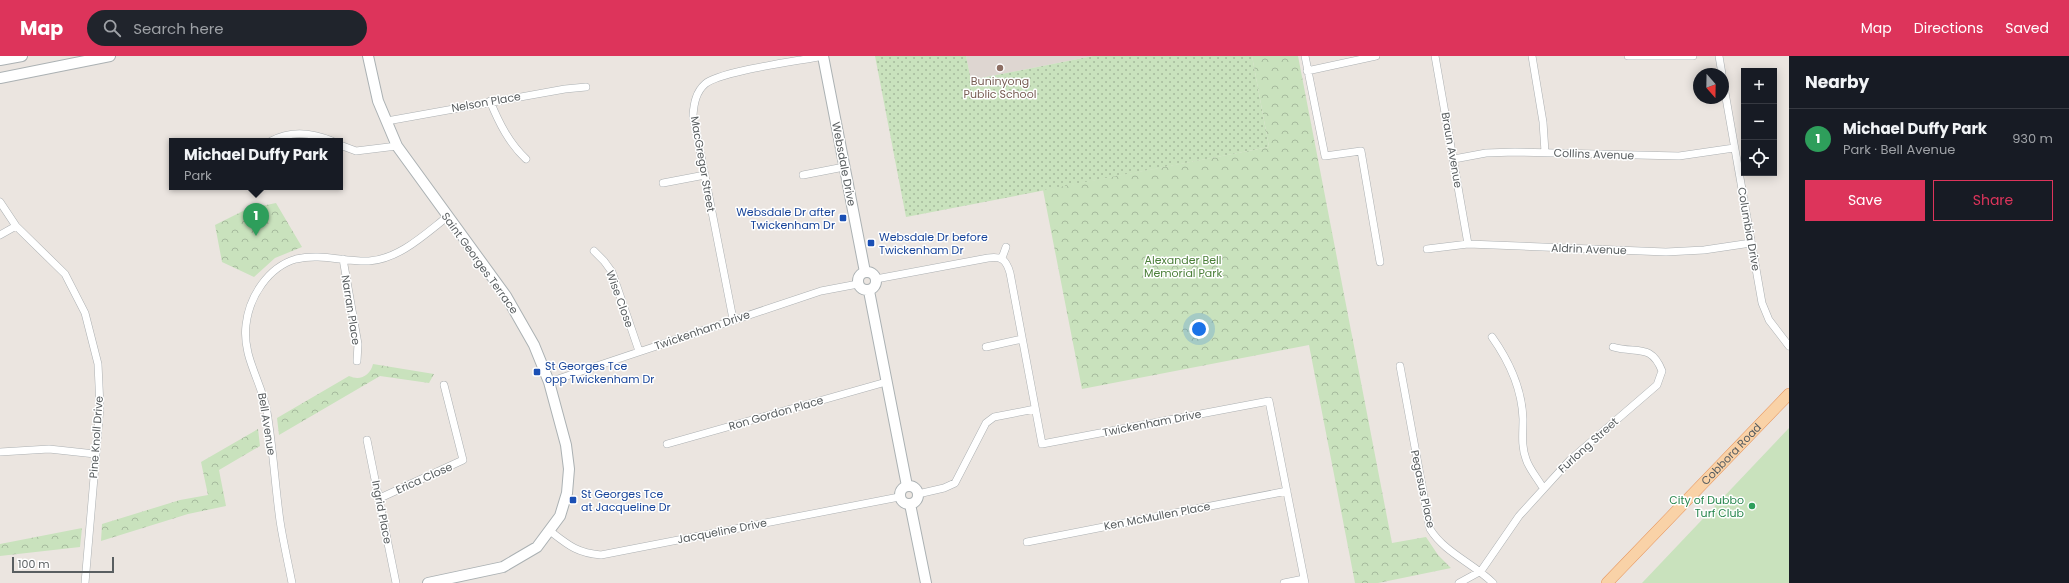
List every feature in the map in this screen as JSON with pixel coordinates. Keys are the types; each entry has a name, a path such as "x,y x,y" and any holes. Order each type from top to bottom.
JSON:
{"main road":[{"name":"Cobbora Road","path":"1607,583 1789,394"}],"street":[{"path":"0,60 22,56"},
{"path":"0,78 110,56"},
{"name":"Saint Georges Terrace","path":"368,56 373,83 397,146 517,312 534,345 549,382 566,445 569,469 568,493 560,516 538,547 503,567 434,582"},
{"name":"Websdale Drive","path":"823,56 865,272"},
{"name":"MacGregor Street","path":"733,319 693,115 696,97 706,83 726,74 823,56"},
{"path":"1305,56 1326,156 1361,151 1380,262"},
{"path":"1307,71 1376,56"},
{"name":"Braun Avenue","path":"1435,56 1468,244"},
{"path":"1532,56 1543,122 1545,152"},
{"path":"1628,56 1694,56"},
{"path":"1719,56 1721,68"},
{"name":"Nelson Place","path":"387,120 565,89 586,87"},
{"path":"490,102 501,125 517,151 526,159"},
{"name":"Columbia Drive","path":"1727,104 1762,303 1769,320 1789,346"},
{"path":"280,138 292,134 306,133 322,138"},
{"path":"343,146 356,150 397,146"},
{"name":"Collins Avenue","path":"1454,159 1486,153 1545,152 1679,156 1734,148"},
{"path":"803,175 844,167"},
{"path":"663,183 705,175"},
{"name":"Pine Knoll Drive","path":"0,202 16,226 65,274 85,313 98,364 100,407 84,583"},
{"name":"Bell Avenue","path":"292,583 280,521 267,412 262,388 252,369 247,349 246,326 255,295 267,277 280,266 296,259 319,256 368,261 390,256 407,247 447,217"},
{"path":"0,235 16,226"},
{"name":"Aldrin Avenue","path":"1426,249 1468,244 1666,252 1704,250 1751,242"},
{"path":"876,279 988,258 1002,258 1006,247"},
{"name":"Wise Close","path":"594,251 612,272 639,351"},
{"name":"Twickenham Drive","path":"1002,258 1008,266 1042,444 1269,401 1304,581"},
{"name":"Narran Place","path":"343,259 358,344 357,361"},
{"path":"865,272 871,273 876,279 874,287 869,290 862,290 858,284 858,277 865,272"},
{"name":"Twickenham Drive","path":"549,382 821,290 858,284"},
{"path":"869,290 907,486"},
{"path":"1492,338 1511,370 1519,394 1523,418 1522,443 1526,460 1543,488"},
{"path":"986,347 1022,339"},
{"name":"Furlong Street","path":"1481,571 1514,522 1543,488 1570,460 1657,384 1662,371 1657,359 1649,352 1614,347"},
{"name":"Pegasus Place","path":"1400,366 1430,529 1438,540 1481,571 1493,583"},
{"name":"Ron Gordon Place","path":"667,444 886,382"},
{"name":"Erica Close","path":"380,498 463,460 444,385"},
{"path":"918,494 944,488 955,483 986,424 994,417 1035,409"},
{"name":"Ingrid Place","path":"367,440 380,498 396,583"},
{"path":"0,452 49,449 95,454"},
{"path":"907,486 915,489 918,494 917,500 910,504 902,502 900,497 902,489 907,486"},
{"name":"Ken McMullen Place","path":"1027,542 1287,491"},
{"name":"Jacqueline Drive","path":"550,532 576,550 587,554 601,555 900,497"},
{"path":"910,504 926,583"},
{"path":"1459,583 1481,571"},
{"path":"1284,583 1304,581"}],"shaded area":[{"name":"Buninyong Public School","path":"966,56 1093,56 971,80"}],"green space":[{"path":"875,56 966,56 971,80 1093,56 1252,56 1269,147 906,217"},
{"name":"Alexander Bell Memorial Park","path":"1252,56 1298,56 1392,543 1426,537 1438,555 1451,568 1378,583 1355,583 1309,345 1082,389 1043,190 1269,147"},
{"path":"276,203 302,247 275,258 254,277 222,262 215,225 247,209"},
{"path":"373,364 434,374 429,383 380,376 279,435 277,418 349,376 361,378 370,372"},
{"name":"City of Dubbo Turf Club","path":"1789,428 1789,583 1642,583"},
{"path":"258,429 260,446 219,470 226,506 188,514 101,541 102,524 180,500 208,495 201,462"},
{"path":"82,528 80,547 0,556 0,544"}],"place":[{"name":"Buninyong Public School","path":"1000,68"},
{"name":"Websdale Dr after Twickenham Dr","path":"843,218"},
{"name":"Michael Duffy Park","path":"256,236"},
{"name":"Websdale Dr before Twickenham Dr","path":"871,243"},
{"name":"St Georges Tce opp Twickenham Dr","path":"537,372"},
{"name":"St Georges Tce at Jacqueline Dr","path":"573,500"},
{"name":"City of Dubbo Turf Club","path":"1752,506"}]}
